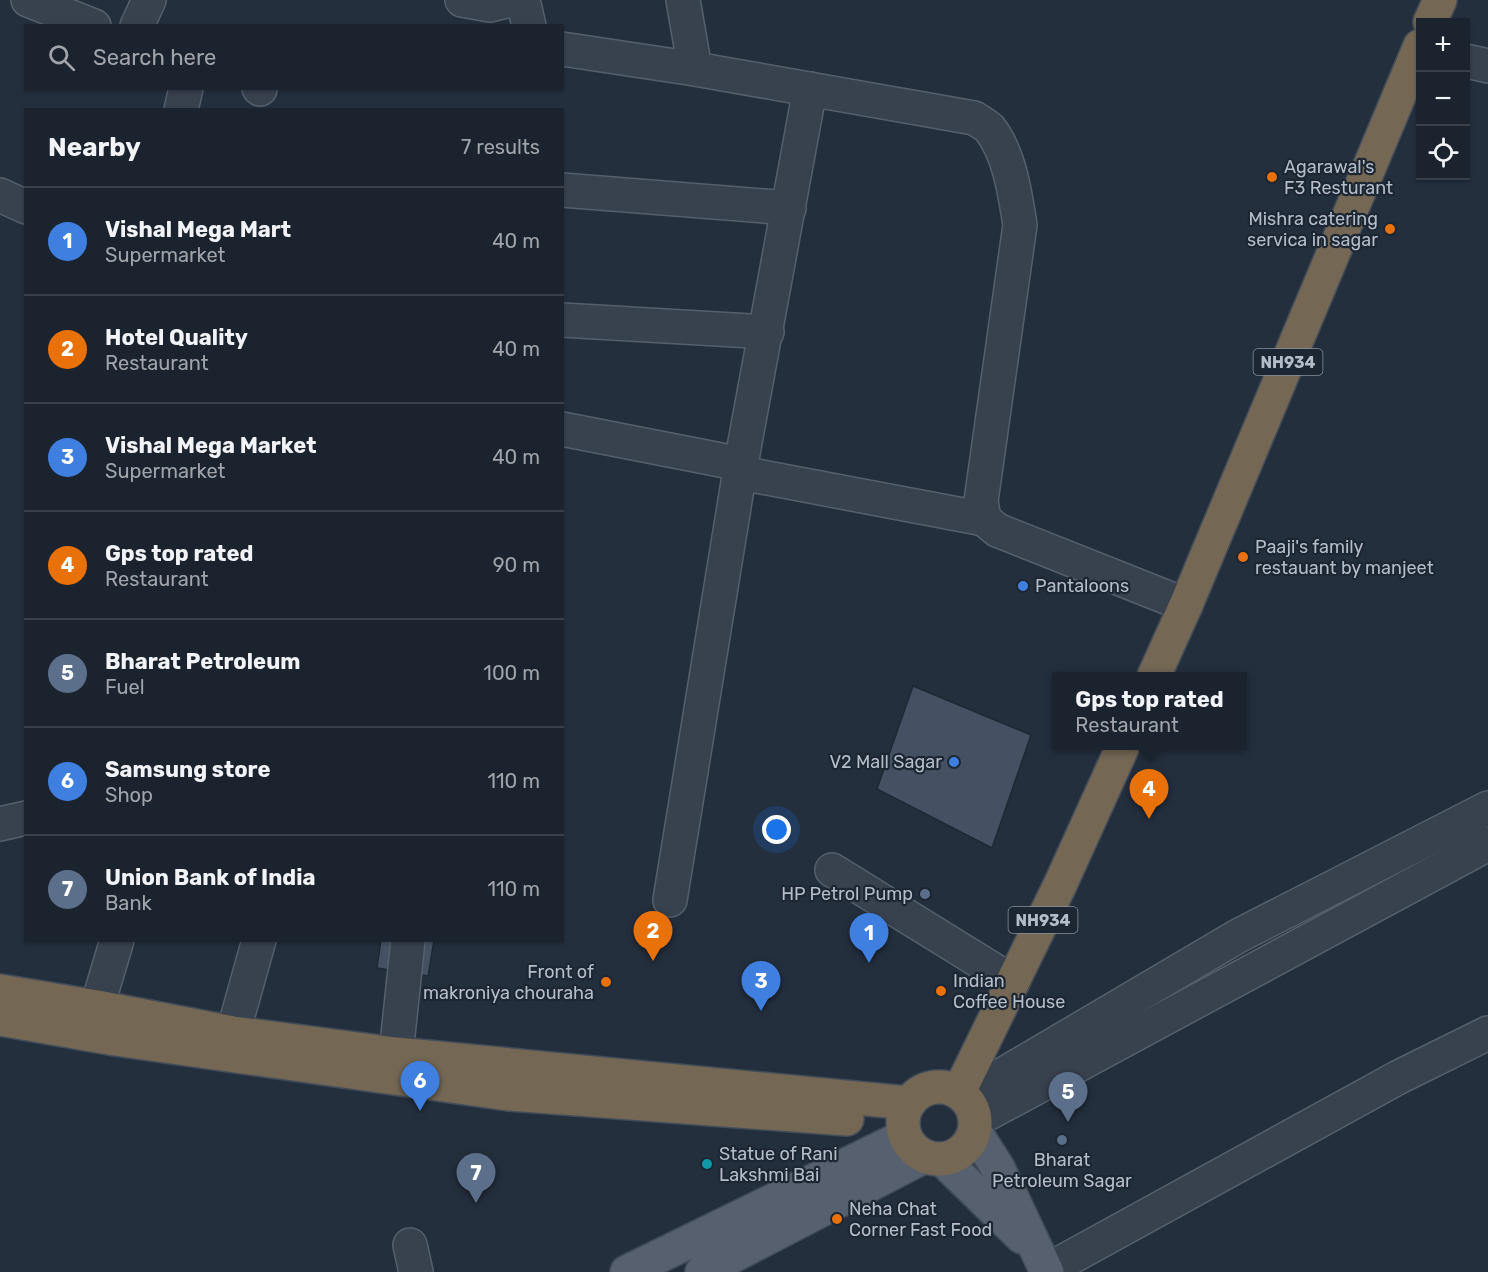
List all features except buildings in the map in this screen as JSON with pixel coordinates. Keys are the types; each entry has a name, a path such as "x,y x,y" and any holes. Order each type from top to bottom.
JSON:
{"highway":[{"name":"NH934","path":"1432,18 1440,0"},
{"name":"NH934","path":"1156,672 1416,57"},
{"name":"NH934","path":"916,1136 956,1155 968,1145 969,1110 1013,982 1121,750"},
{"path":"0,992 97,1007 233,1033 396,1054 916,1136"},
{"path":"0,1019 115,1039 508,1094 916,1136"},
{"path":"916,1136 916,1094 937,1086 948,1087 969,1110"}],"main road":[{"path":"969,1110 1043,1265"},
{"path":"916,1136 1043,1265"},
{"path":"627,1272 916,1136"},
{"path":"702,1272 916,1136"}],"street":[{"path":"28,0 89,24"},
{"path":"138,24 149,0"},
{"path":"462,0 490,5 510,0"},
{"path":"524,0 529,24"},
{"path":"683,0 695,69"},
{"path":"564,49 695,69 974,118 989,128 1014,183 1020,225 981,501 984,519"},
{"path":"1470,62 1488,66"},
{"path":"670,900 713,630 810,89"},
{"path":"181,108 186,90"},
{"path":"564,190 789,208"},
{"path":"0,195 24,206"},
{"path":"564,320 766,332"},
{"path":"564,429 984,519 997,530 1186,605"},
{"path":"969,1110 1238,936 1488,808"},
{"path":"0,824 24,818"},
{"path":"969,1110 1488,844"},
{"path":"832,870 1013,982"},
{"path":"97,1007 116,942"},
{"path":"233,1033 258,942"},
{"path":"396,1054 408,942"},
{"path":"1043,1265 1399,1077 1488,1033"}],"place":[{"name":"Agarawal's F3 Resturant","path":"1272,177"},
{"name":"Mishra catering servica in sagar","path":"1390,229"},
{"name":"Paaji's family restauant by manjeet","path":"1243,557"},
{"name":"Pantaloons","path":"1023,586"},
{"name":"V2 Mall Sagar","path":"954,762"},
{"name":"Gps top rated","path":"1149,819"},
{"name":"HP Petrol Pump","path":"925,894"},
{"name":"Hotel Quality","path":"653,961"},
{"name":"Vishal Mega Mart","path":"869,963"},
{"name":"Front of makroniya chouraha","path":"606,982"},
{"name":"Indian Coffee House","path":"941,991"},
{"name":"Vishal Mega Market","path":"761,1011"},
{"name":"Samsung store","path":"420,1111"},
{"name":"Bharat Petroleum","path":"1068,1122"},
{"name":"Bharat Petroleum Sagar","path":"1062,1140"},
{"name":"Statue of Rani Lakshmi Bai","path":"707,1164"},
{"name":"Union Bank of India","path":"476,1203"},
{"name":"Neha Chat Corner Fast Food","path":"837,1219"}]}
